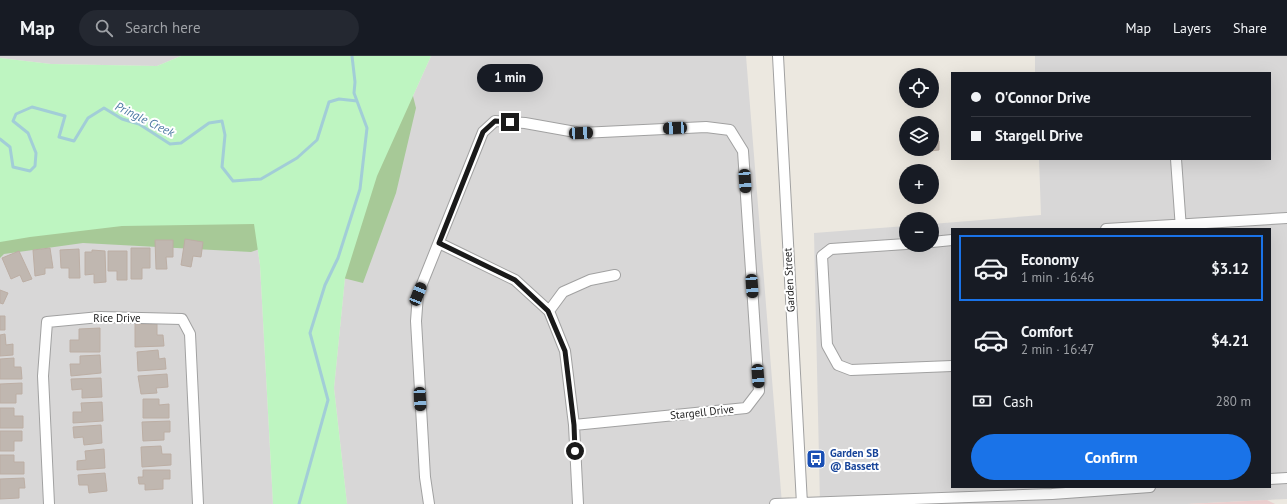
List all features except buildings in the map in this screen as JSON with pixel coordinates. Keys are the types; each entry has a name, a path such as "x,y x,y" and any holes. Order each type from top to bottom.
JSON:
{"street":[{"name":"Garden Street","path":"778,56 802,503"},
{"name":"Stargell Drive","path":"429,504 425,477 416,321 418,294 483,132 495,121 525,123 581,133 706,127 730,130 743,151 759,391 746,408 574,425"},
{"path":"1176,160 1181,226"},
{"path":"1131,228 1181,226 1287,218"},
{"path":"939,241 951,240"},
{"path":"439,243 515,280 548,311 565,351 574,425 578,504"},
{"path":"899,244 830,249 822,256 827,345 838,365 851,370 951,366"},
{"path":"548,311 563,292 590,280 615,275"},
{"name":"Rice Drive","path":"49,504 43,376 47,322 100,317 182,319 190,334 198,504"},
{"path":"1271,479 1287,478"},
{"path":"775,504 1117,488"}],"shaded area":[{"path":"0,56 181,56 157,66 51,64 0,58"},
{"path":"431,56 746,56 782,504 347,504 334,388 345,278 377,176"},
{"path":"1035,56 1287,56 1287,499 1187,504 820,504 814,233 899,227 899,252 939,252 939,223 1041,215 1039,160 1271,160 1271,72 1035,72"},
{"path":"254,224 260,265 273,504 0,504 0,242"},
{"path":"1267,500 1275,504 1187,504"}],"green space":[{"path":"181,56 431,56 377,176 345,278 334,388 347,504 273,504 260,265 254,224 122,226 0,242 0,58 51,64 157,66"},
{"path":"403,56 416,108 396,193 363,283 315,271 295,236 251,252 83,243 4,254 0,258 0,185"}],"waterway":[{"path":"299,504 328,400 310,333 325,285 338,258 360,189 367,128 354,93 355,82 352,56"},
{"name":"Pringle Creek","path":"0,139 10,147 13,167 30,171 35,166 36,153 28,133 13,121 16,114 32,107 65,116 59,137 74,141 88,118 104,108 122,119 139,124 170,144 181,143 209,123 222,121 225,135 222,167 233,181 261,179 297,158 317,140 329,102 339,99 357,101"}],"place":[{"name":"Garden SB @ Bassett","path":"816,459"}],"route":[{"path":"510,122 495,121 483,132 439,243 515,280 548,311 565,351 574,425 575,451"}]}
